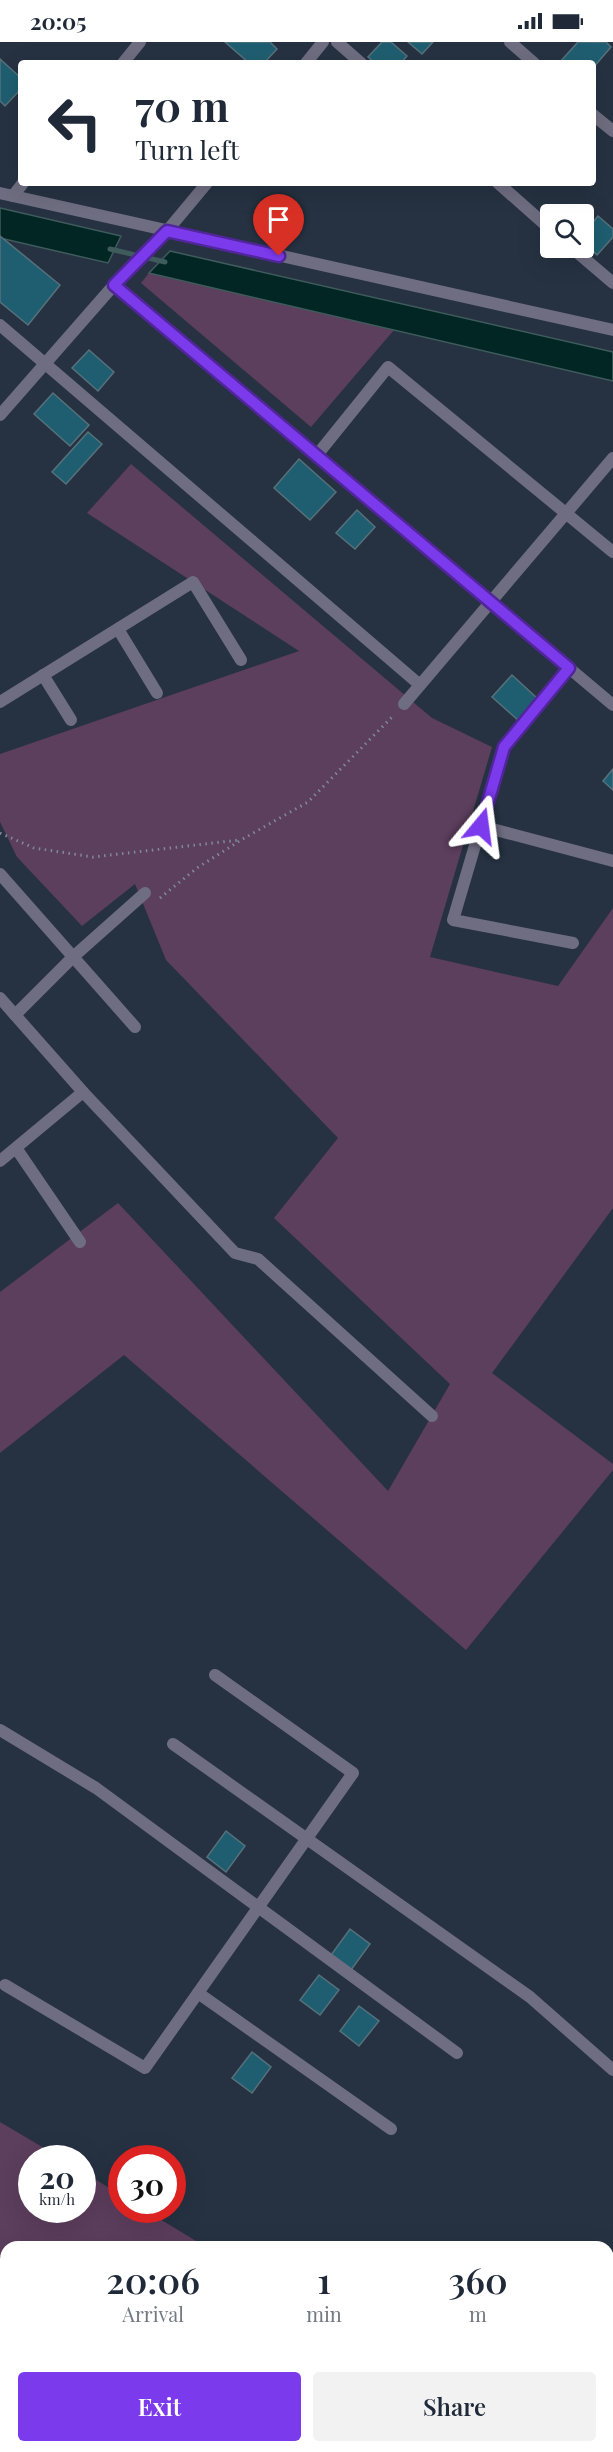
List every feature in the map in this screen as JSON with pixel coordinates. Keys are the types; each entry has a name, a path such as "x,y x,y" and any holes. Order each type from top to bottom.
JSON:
{"street":[{"path":"125,60 140,42"},
{"path":"308,60 323,42"},
{"path":"337,42 358,60"},
{"path":"510,42 531,60"},
{"path":"596,117 613,131"},
{"path":"0,415 114,285 164,235 205,186"},
{"path":"501,186 540,220"},
{"path":"6,194 164,235 613,330"},
{"path":"584,258 613,283"},
{"path":"114,285 613,705"},
{"path":"0,325 420,685"},
{"path":"316,455 388,367 613,552"},
{"path":"404,704 613,458"},
{"path":"0,702 193,582 241,660"},
{"path":"118,629 157,693"},
{"path":"569,668 504,747 453,920 573,943"},
{"path":"43,675 71,720"},
{"path":"481,826 613,861"},
{"path":"0,874 135,1027"},
{"path":"145,893 73,957 6,1008 82,1092 235,1253 258,1259 432,1416"},
{"path":"0,1161 82,1092"},
{"path":"16,1148 80,1242"},
{"path":"5,1985 145,2068 353,1773 215,1676"},
{"path":"0,1730 96,1788 457,2053"},
{"path":"173,1744 530,1997 613,2070"},
{"path":"198,1993 391,2129"}],"path":[{"path":"145,893 157,900 197,868 308,802 404,704"},
{"path":"0,833 34,848 93,858 241,840"}],"shaded area":[{"path":"0,208 121,236 108,263 0,238"},
{"path":"170,251 613,352 613,381 149,273"},
{"path":"149,273 394,330 311,427 141,283"},
{"path":"131,464 432,718 492,747 430,957 558,986 613,908 613,1208 492,1373 613,1464 613,1470 466,1650 124,1355 0,1453 0,1292 118,1203 388,1491 450,1384 274,1218 338,1138 166,960 135,884 82,926 17,857 0,822 0,754 299,651 87,513"},
{"path":"0,2122 39,2145 18,2145 18,2223 96,2223 96,2180 108,2187 108,2223 166,2223 196,2241 0,2241"}],"building":[{"path":"225,42 270,42 277,49 267,60 246,60"},
{"path":"382,42 391,42 407,56 404,60 372,60 368,57"},
{"path":"408,42 433,42 422,54"},
{"path":"578,42 606,42 611,47 596,64 596,60 562,60"},
{"path":"0,59 18,75 18,92 5,106 0,101"},
{"path":"598,216 613,229 613,237 597,255 594,252 594,221"},
{"path":"0,236 60,285 28,325 0,302"},
{"path":"89,350 114,372 98,391 72,368"},
{"path":"53,393 89,425 70,446 34,414"},
{"path":"88,432 102,444 66,484 52,472"},
{"path":"299,459 336,492 310,520 274,488"},
{"path":"357,510 375,527 355,549 336,533"},
{"path":"512,675 538,699 519,721 492,697"},
{"path":"613,769 613,790 603,781"},
{"path":"226,1831 245,1846 226,1872 207,1857"},
{"path":"350,1929 370,1944 351,1970 331,1955"},
{"path":"319,1975 339,1990 320,2015 300,2000"},
{"path":"359,2006 379,2021 359,2046 340,2031"},
{"path":"252,2052 271,2067 252,2093 232,2078"}],"waterway":[{"path":"110,249 165,262"}],"route":[{"path":"279,256 167,231 114,285 569,668 504,747 481,826"}]}
